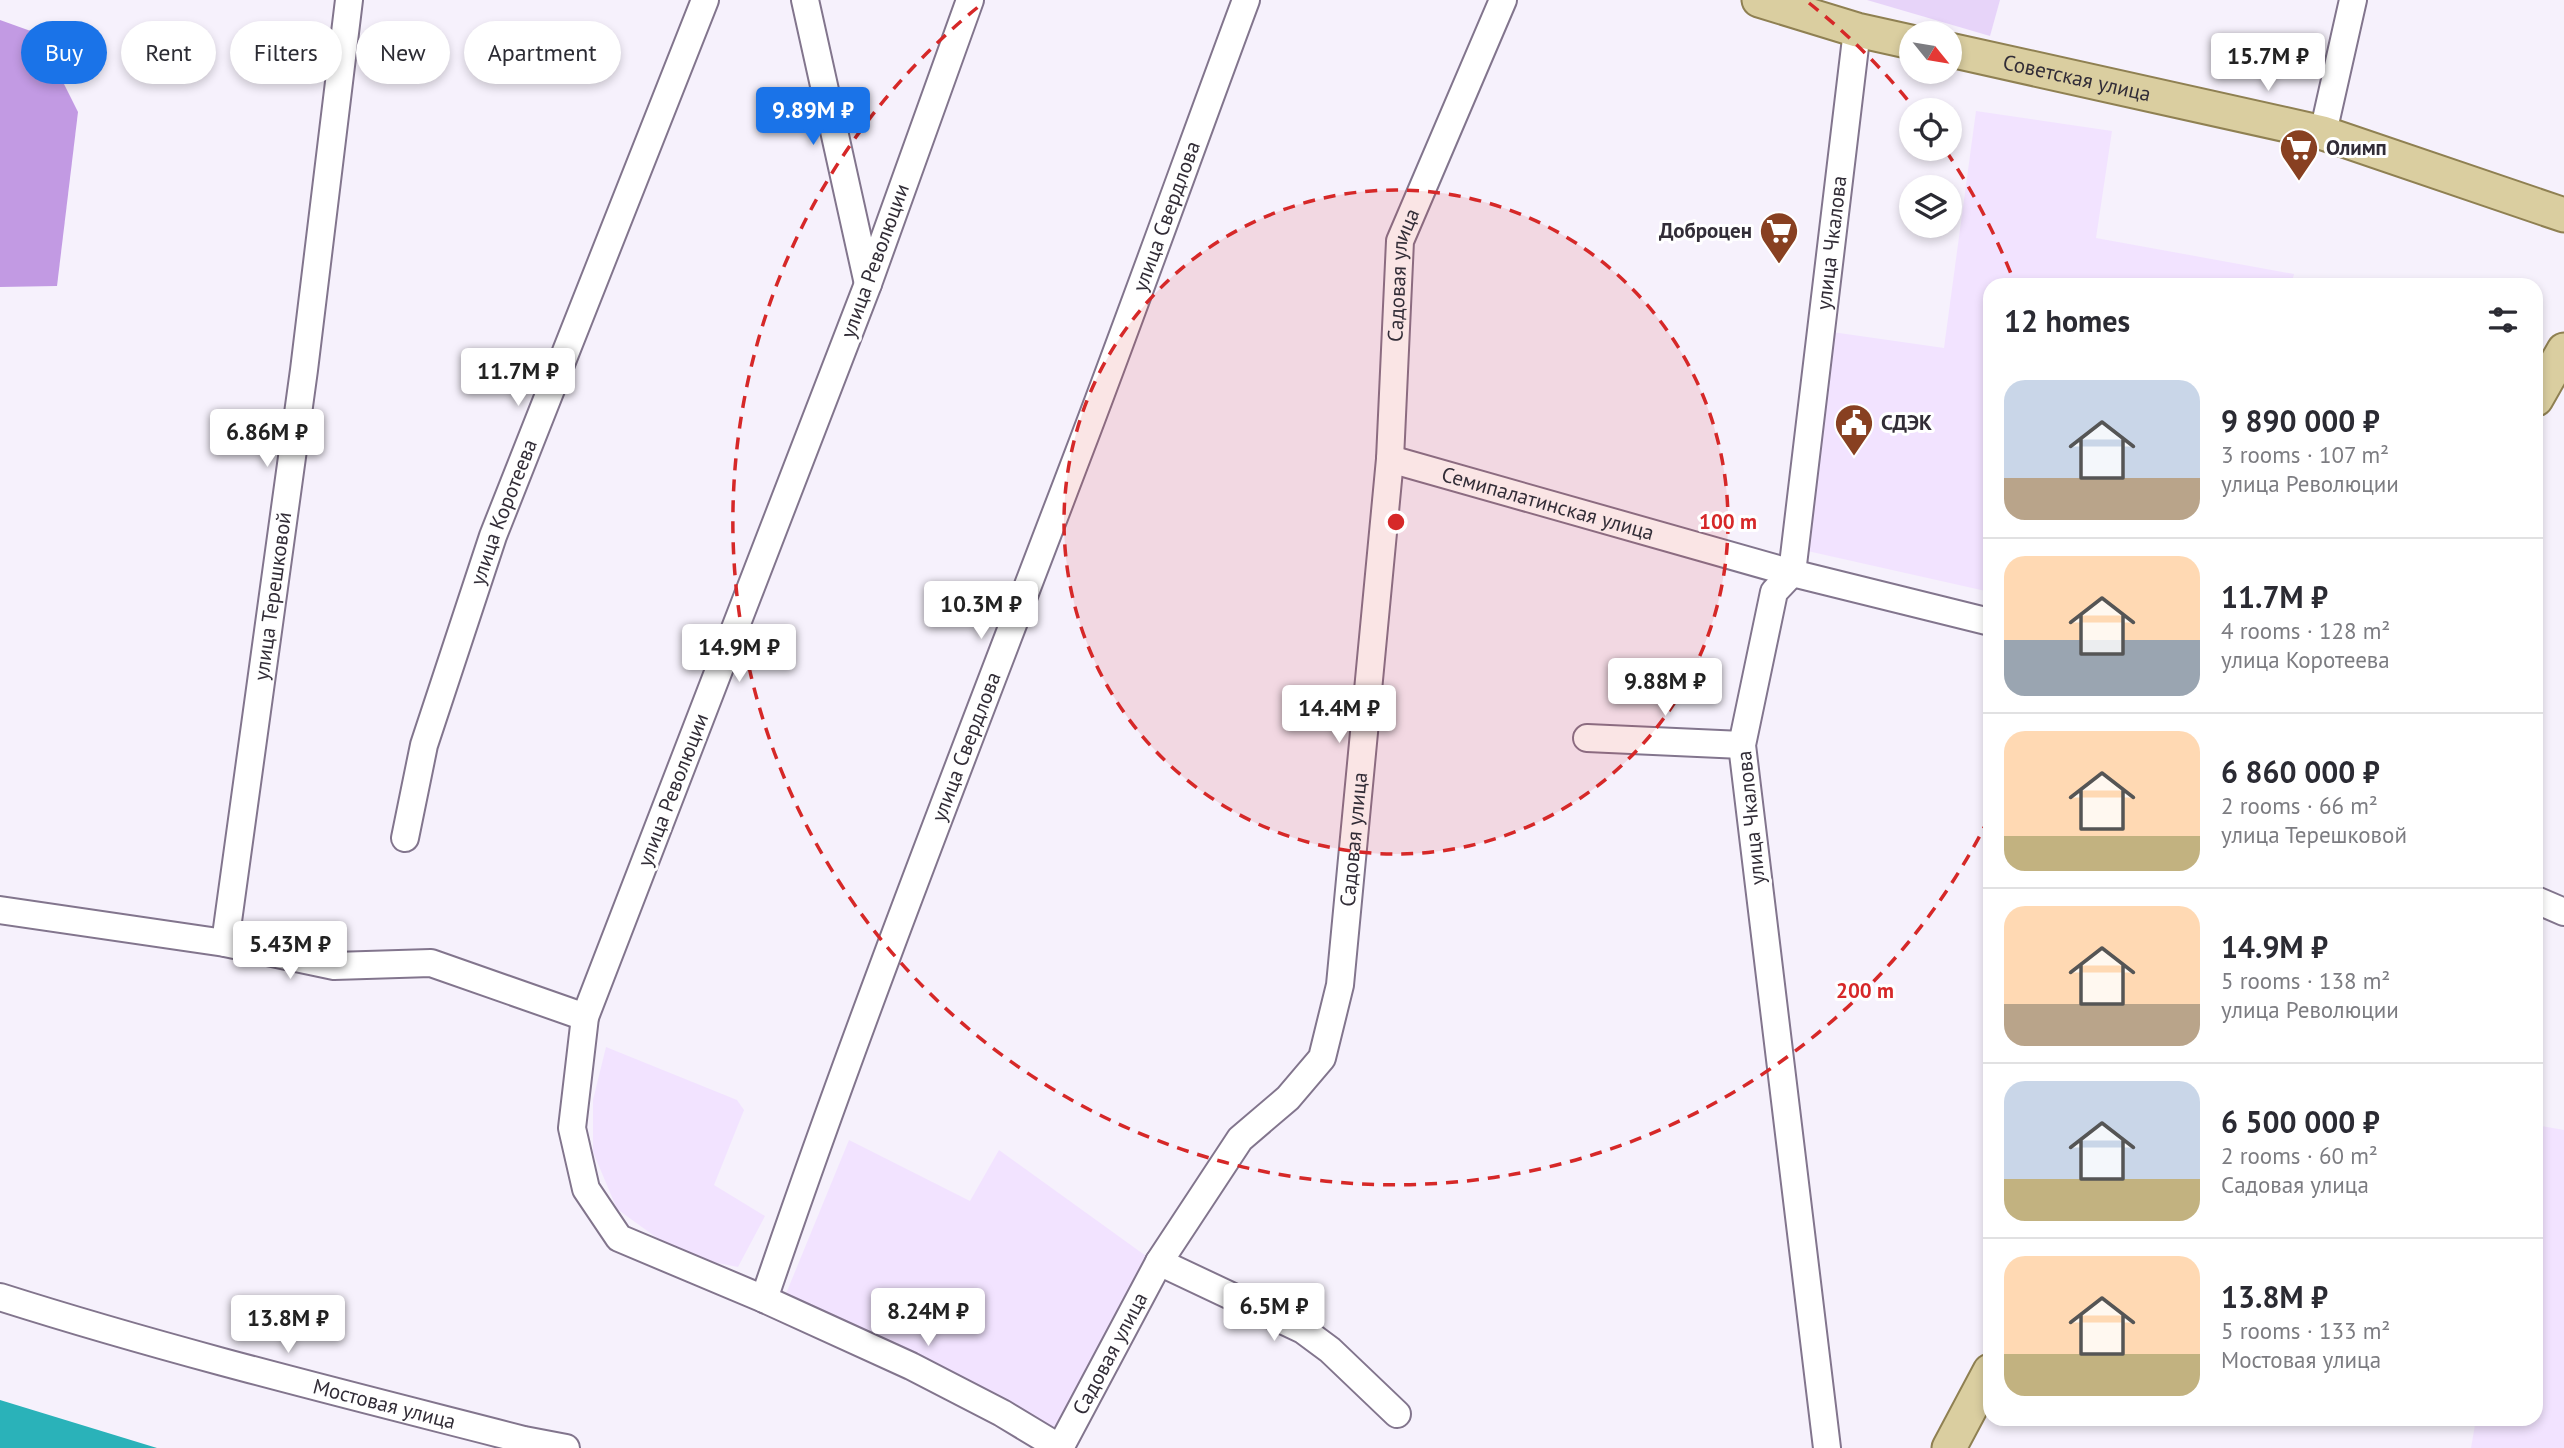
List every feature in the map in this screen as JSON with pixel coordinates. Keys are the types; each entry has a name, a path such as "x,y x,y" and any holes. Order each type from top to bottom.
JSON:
{"main road":[{"path":"1759,0 1857,30 1899,39"},
{"name":"Советская улица","path":"1962,53 2323,133 2564,215"},
{"path":"2543,387 2564,350"},
{"path":"1950,1448 1983,1384"}],"street":[{"name":"улица Терешковой","path":"225,943 304,370 349,0"},
{"name":"улица Коротеева","path":"405,838 425,745 493,536 705,0"},
{"path":"805,0 868,284"},
{"name":"улица Революции","path":"970,0 868,284 585,1017 572,1128 586,1189 619,1238 764,1299 911,1366 1002,1413 1060,1448"},
{"name":"улица Свердлова","path":"764,1299 824,1124 937,819 1083,441 1246,0"},
{"name":"Садовая улица","path":"1060,1448 1159,1262 1240,1139 1288,1098 1322,1058 1340,985 1390,459 1400,241 1503,0"},
{"path":"2323,133 2353,0"},
{"name":"улица Чкалова","path":"1827,1448 1742,745 1774,592 1792,573 1857,30"},
{"name":"Семипалатинская улица","path":"1390,459 1792,573 1983,620"},
{"path":"1587,738 1742,745"},
{"path":"2543,903 2564,912"},
{"path":"0,909 225,943 334,966 431,963 585,1017"},
{"path":"1159,1262 1303,1331 1330,1350 1397,1414"},
{"name":"Мостовая улица","path":"0,1297 99,1329 524,1440 566,1448"}],"shaded area":[{"path":"1867,0 2000,0 1990,36 1962,28 1962,21 1939,21"},
{"path":"0,20 21,28 21,84 64,84 78,112 57,286 0,287"},
{"path":"1976,111 2112,131 2096,238 2294,274 2293,278 1983,278 1983,590 1803,550 1832,332 1944,348 1959,238 1962,238 1962,215"},
{"path":"606,1047 737,1100 744,1110 714,1185 765,1216 738,1267 682,1256 617,1209 593,1152 593,1100"},
{"path":"2543,1126 2564,1130 2564,1448 2471,1448 2475,1426 2543,1426"},
{"path":"849,1140 970,1201 999,1150 1146,1256 1159,1262 1060,1448 783,1301"}],"water":[{"path":"0,1400 157,1448 0,1448"}],"place":[{"name":"Олимп","path":"2299,182"},
{"name":"Доброцен","path":"1779,265"},
{"name":"СДЭК","path":"1854,457"}]}
